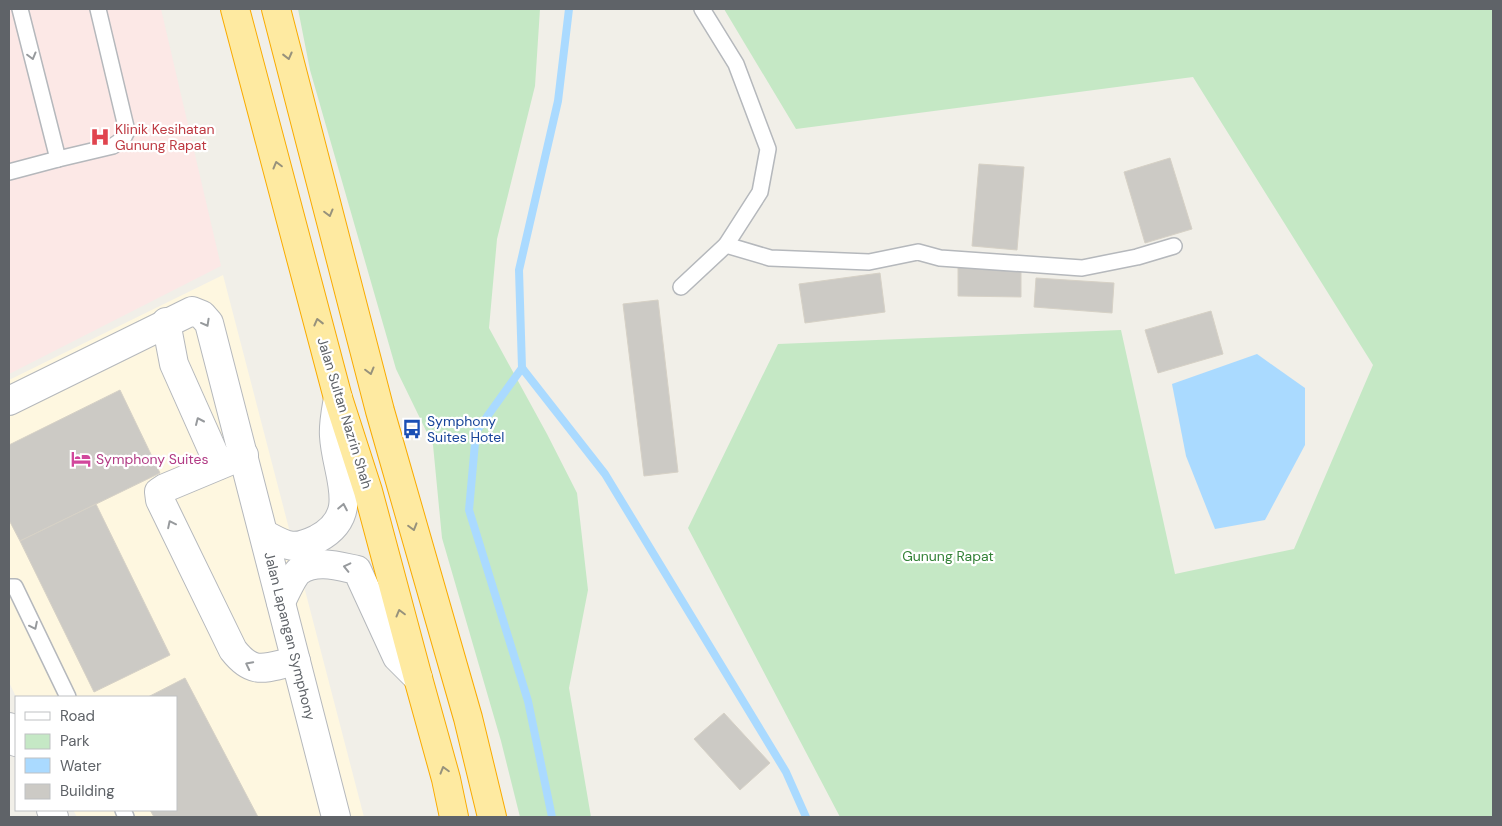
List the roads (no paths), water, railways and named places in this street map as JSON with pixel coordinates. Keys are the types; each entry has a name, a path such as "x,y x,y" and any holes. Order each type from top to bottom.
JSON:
{"highway":[{"name":"Jalan Sultan Nazrin Shah","path":"235,9 338,398 368,491 446,779 454,817"},
{"path":"276,9 380,411 468,718 492,817"}],"street":[{"path":"9,401 166,322 192,311 202,315 209,323 231,460"},
{"path":"166,322 174,364 231,460"},
{"path":"264,534 288,546 305,544 330,532 340,519 344,498 333,436 338,398"},
{"path":"231,460 165,488 159,492 160,500 232,650 242,662 256,669 296,661"},
{"name":"Jalan Lapangan Symphony","path":"231,460 264,534 336,817"},
{"path":"281,602 298,572 313,564 334,564 357,570 397,657 418,678"},
{"path":"9,728 15,740"}],"lane":[{"path":"20,9 58,159"},
{"path":"10,167 58,159 113,146 123,139 127,131 98,9"},
{"path":"681,287 726,245 760,192 768,149 736,64 702,9"},
{"path":"726,245 770,258 869,262 918,252 940,258 1082,268 1137,257 1174,246"},
{"path":"9,587 15,587 68,696"}],"water":[{"path":"1257,354 1305,388 1305,445 1265,520 1215,529 1186,456 1172,384"}],"waterway":[{"path":"569,9 558,101 519,270 522,368 605,474 786,772 806,817"},
{"path":"522,368 476,432 469,510 528,701 552,817"}],"place":[{"name":"Klinik Kesihatan Gunung Rapat","path":"100,137"},
{"name":"Symphony Suites Hotel","path":"412,429"},
{"name":"Symphony Suites","path":"81,459"}],"park label":[{"name":"Gunung Rapat","path":"948,556"}]}
